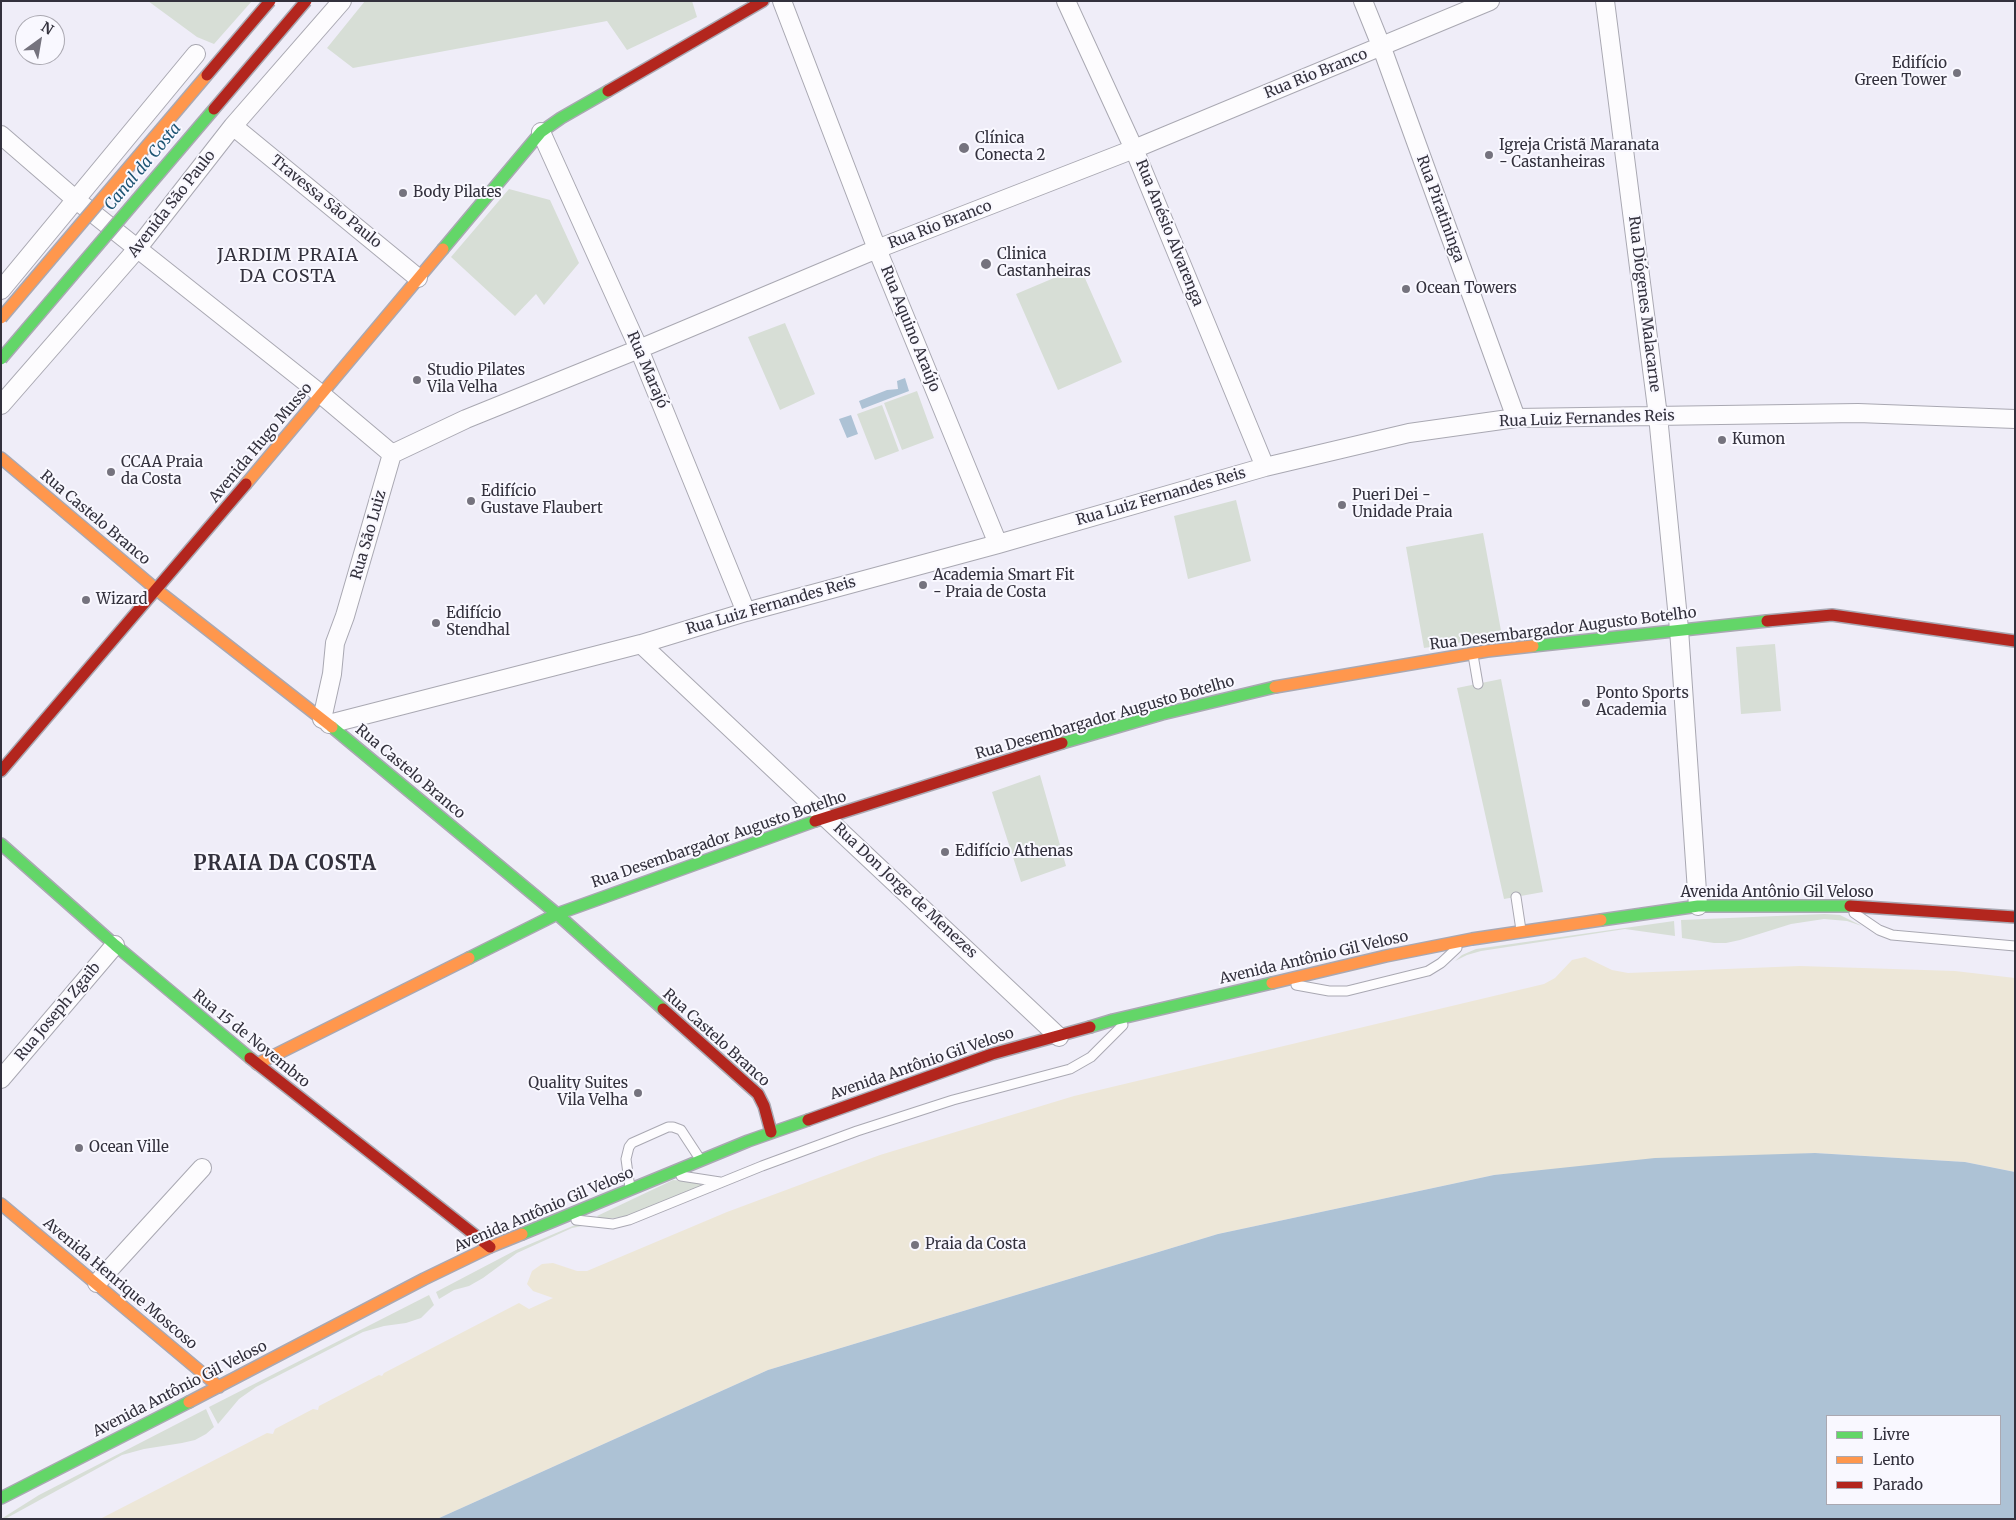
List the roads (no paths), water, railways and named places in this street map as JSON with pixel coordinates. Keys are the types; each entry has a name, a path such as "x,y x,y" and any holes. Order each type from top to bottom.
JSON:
{"street":[{"path":"1,318 270,1"},
{"path":"1,359 306,1"},
{"name":"Avenida São Paulo","path":"1,405 138,249 233,126 342,1"},
{"name":"Avenida Hugo Musso","path":"1,771 157,590 542,132 561,118 763,1"},
{"name":"Rua Aquino Araújo","path":"782,1 877,249 998,544"},
{"name":"Rua Anésio Alvarenga","path":"1066,1 1134,149 1264,467"},
{"name":"Rua Piratininga","path":"1362,1 1382,48 1516,418"},
{"name":"Rua Rio Branco","path":"392,454 466,419 877,249 1134,149 1382,48 1490,1"},
{"name":"Rua Diógenes Malacarne","path":"1605,1 1658,416 1679,629 1698,906"},
{"path":"1,290 80,202 196,54"},
{"name":"Travessa São Paulo","path":"233,126 418,278"},
{"name":"Rua Marajó","path":"542,132 639,349 746,612"},
{"path":"1,135 80,202 322,395 392,454"},
{"name":"Rua Luiz Fernandes Reis","path":"326,721 641,644 746,612 998,544 1264,467 1408,433 1516,418 1858,413 2015,419"},
{"name":"Rua São Luiz","path":"326,721 335,643 345,616 392,454"},
{"name":"Rua Castelo Branco","path":"1,458 157,590 326,721 557,914 758,1094 764,1106 771,1132"},
{"name":"Rua Desembargador Augusto Botelho","path":"257,1064 557,914 827,817 1065,742 1162,714 1263,689 1472,653 1679,629 1832,615 2015,641"},
{"name":"Rua Don Jorge de Menezes","path":"641,644 1059,1037"},
{"name":"Rua 15 de Novembro","path":"1,844 115,945 257,1064 490,1247"},
{"name":"Avenida Antônio Gil Veloso","path":"4,1495 219,1387 424,1279 490,1247 771,1132 992,1054 1131,1016 1379,958 1464,941 1698,906 1842,905 2015,917"},
{"name":"Rua Joseph Zgaib","path":"1,1079 115,945"},
{"path":"97,1284 202,1168"},
{"name":"Avenida Henrique Moscoso","path":"1,1204 219,1387"}],"lane":[{"path":"1472,653 1478,684"},
{"path":"1516,897 1522,932"},
{"path":"1842,905 1879,930 1892,934 2015,946"},
{"path":"1279,982 1329,991 1347,990 1428,970 1441,963 1464,941"},
{"path":"559,1218 613,1224 621,1222 817,1145 905,1115 1002,1086 1070,1069 1091,1057 1131,1016"},
{"path":"630,1190 626,1159 629,1147 632,1143 668,1127 681,1130 701,1162"},
{"path":"668,1174 721,1182"}],"water":[{"path":"905,378 909,391 862,409 859,401 887,390 898,389 897,381"},
{"path":"851,415 858,434 847,438 839,419"},
{"path":"1815,1153 1965,1162 2015,1172 2015,1519 437,1519 768,1370 1218,1234 1494,1175 1655,1158"}],"place":[{"name":"Edifício Green Tower","path":"1957,73"},
{"name":"Clínica Conecta 2","path":"964,148"},
{"name":"Igreja Cristã Maranata - Castanheiras","path":"1489,155"},
{"name":"Body Pilates","path":"403,193"},
{"name":"Clinica Castanheiras","path":"986,264"},
{"name":"Ocean Towers","path":"1406,289"},
{"name":"Studio Pilates Vila Velha","path":"417,380"},
{"name":"Kumon","path":"1722,440"},
{"name":"CCAA Praia da Costa","path":"111,472"},
{"name":"Edifício Gustave Flaubert","path":"471,501"},
{"name":"Pueri Dei - Unidade Praia","path":"1342,505"},
{"name":"Academia Smart Fit - Praia de Costa","path":"923,585"},
{"name":"Wizard","path":"86,600"},
{"name":"Edifício Stendhal","path":"436,623"},
{"name":"Ponto Sports Academia","path":"1586,703"},
{"name":"Edifício Athenas","path":"945,852"},
{"name":"Quality Suites Vila Velha","path":"638,1093"},
{"name":"Ocean Ville","path":"79,1148"},
{"name":"Praia da Costa","path":"915,1245"}],"district":[{"name":"JARDIM PRAIA DA COSTA","path":"288,266"},
{"name":"PRAIA DA COSTA","path":"285,864"}],"water label":[{"name":"Canal da Costa","path":"143,167"}]}
